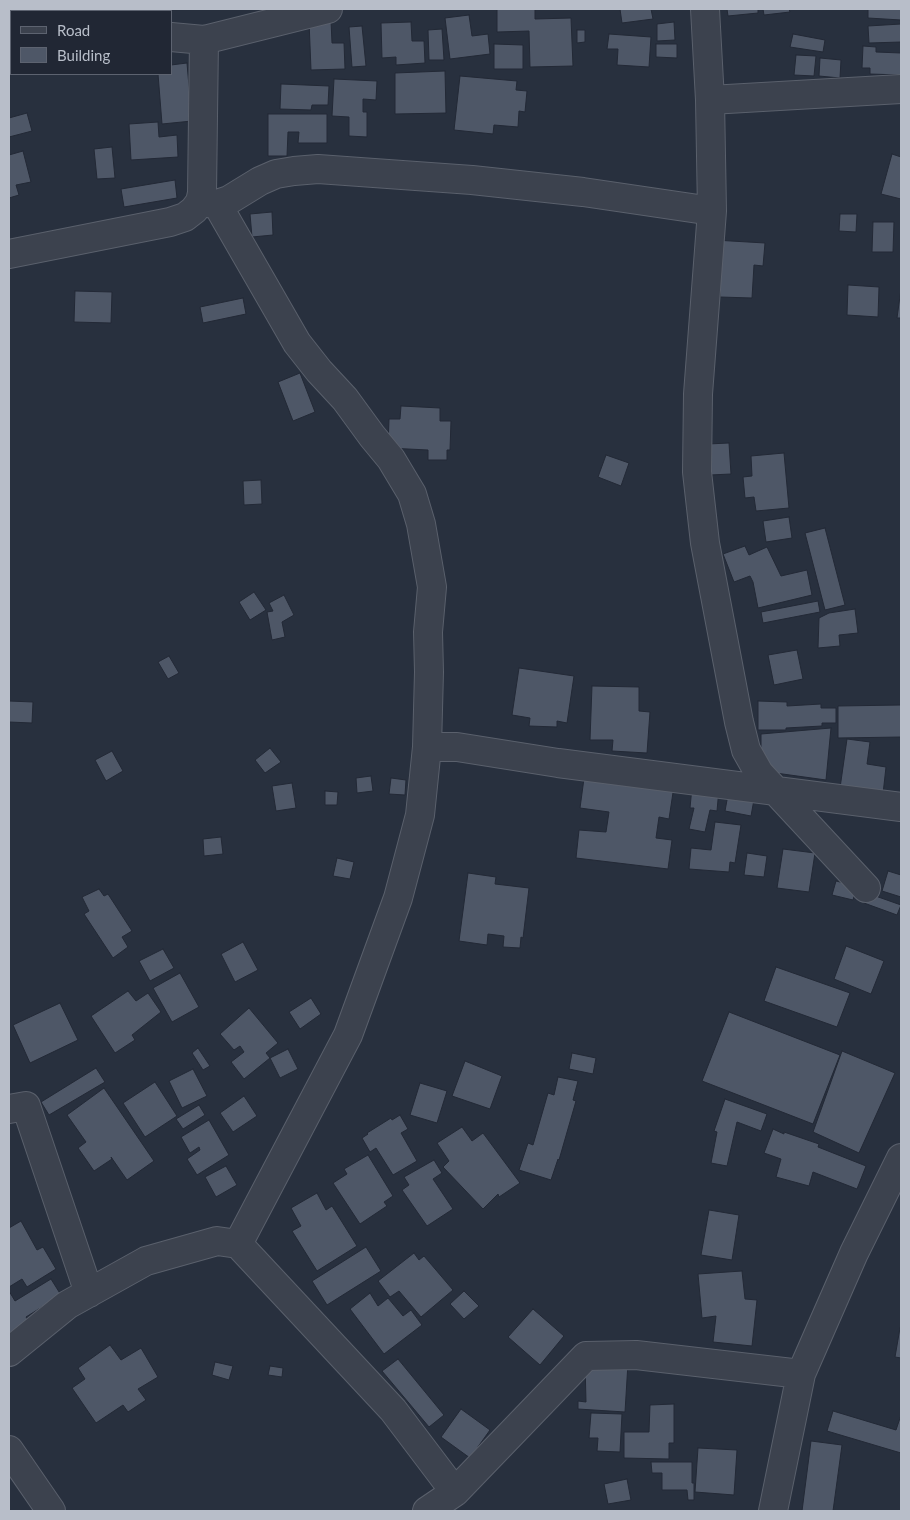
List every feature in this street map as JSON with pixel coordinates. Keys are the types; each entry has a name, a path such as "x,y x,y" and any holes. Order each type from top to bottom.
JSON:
{"street":[{"path":"172,37 204,40 250,18 328,9"},
{"path":"705,9 710,100 712,211 698,394 697,472 705,543 746,750 759,774 866,888"},
{"path":"204,40 202,193 297,343 319,371 345,399 391,459 412,494 421,524 432,587 428,632 427,747 420,815 398,898 348,1035 238,1244"},
{"path":"710,100 901,89"},
{"path":"9,254 170,222 186,217 208,203 229,200 260,181 276,174 318,169 472,180 583,192 712,211"},
{"path":"427,747 457,747 558,763 901,807"},
{"path":"9,1109 26,1106 89,1293"},
{"path":"773,1511 801,1374 854,1253 901,1158"},
{"path":"9,1352 67,1305 146,1261 217,1241 238,1244 393,1410 456,1492"},
{"path":"427,1511 456,1492 586,1356 636,1355 801,1374"},
{"path":"9,1450 50,1511"}],"building":[{"path":"497,9 535,9 535,19 571,18 573,66 530,67 529,31 497,32"},
{"path":"620,9 651,9 653,19 622,23"},
{"path":"727,9 758,9 758,13 728,16"},
{"path":"763,9 789,9 790,12 764,15"},
{"path":"868,9 901,9 901,20 868,18"},
{"path":"469,15 472,36 488,34 490,54 450,59 445,18"},
{"path":"331,20 332,43 344,43 345,69 311,70 309,21"},
{"path":"411,22 412,41 424,41 425,63 396,65 396,57 382,58 381,23"},
{"path":"674,22 675,40 657,41 657,24"},
{"path":"901,24 901,42 869,43 868,26"},
{"path":"9,25 10,55 9,55"},
{"path":"362,26 366,66 352,67 349,27"},
{"path":"442,29 444,60 429,60 428,30"},
{"path":"577,30 585,30 585,42 577,43"},
{"path":"609,34 651,37 649,67 617,65 618,49 607,49"},
{"path":"793,34 825,40 823,52 790,47"},
{"path":"494,44 523,45 523,69 494,69"},
{"path":"656,44 677,44 677,58 656,57"},
{"path":"863,46 876,47 876,52 901,53 901,75 870,74 870,68 862,68"},
{"path":"796,55 816,56 814,76 794,75"},
{"path":"820,58 841,60 840,78 819,76"},
{"path":"187,63 192,121 162,124 158,75 172,75 172,65"},
{"path":"445,71 446,113 395,114 395,73"},
{"path":"460,76 517,81 516,90 527,91 525,112 519,111 518,127 494,125 493,134 454,130"},
{"path":"334,79 377,81 376,100 363,99 363,112 367,112 367,137 349,136 349,117 332,116"},
{"path":"281,84 329,86 328,105 312,105 311,110 280,109"},
{"path":"27,113 32,131 9,137 9,118"},
{"path":"268,114 327,114 327,143 298,143 299,132 288,132 287,156 268,156"},
{"path":"158,122 159,137 177,135 178,157 131,160 129,124"},
{"path":"112,147 115,178 97,179 94,149"},
{"path":"23,151 31,182 16,185 19,195 9,198 9,155"},
{"path":"892,154 901,157 901,199 881,194"},
{"path":"175,180 177,198 124,207 121,189"},
{"path":"272,212 273,235 252,237 250,214"},
{"path":"840,214 857,214 856,232 839,231"},
{"path":"873,222 894,222 893,252 872,252"},
{"path":"714,240 765,243 763,266 754,265 752,298 720,297 721,264"},
{"path":"848,285 879,287 878,317 847,315"},
{"path":"901,289 901,318 897,318"},
{"path":"75,291 112,292 111,323 74,322"},
{"path":"243,298 246,314 203,323 200,307"},
{"path":"300,373 315,412 293,421 278,382"},
{"path":"401,406 440,408 440,421 451,421 450,450 447,450 447,460 428,460 428,450 388,448 389,419 400,419"},
{"path":"729,443 731,474 710,475 708,444"},
{"path":"784,453 789,508 756,511 754,497 745,498 743,477 752,476 751,456"},
{"path":"606,455 629,463 621,486 598,477"},
{"path":"261,480 262,504 244,505 243,481"},
{"path":"789,517 792,538 766,542 763,521"},
{"path":"825,528 845,605 825,610 805,533"},
{"path":"745,546 749,555 767,547 781,576 807,570 812,595 758,608 750,576 734,582 723,554"},
{"path":"254,592 266,610 250,620 239,602"},
{"path":"284,595 294,615 282,622 285,637 272,640 267,612 273,611 269,603"},
{"path":"818,601 820,612 763,623 761,612"},
{"path":"855,609 858,633 839,635 840,646 818,648 819,618 829,613"},
{"path":"797,650 803,679 774,685 768,655"},
{"path":"169,656 179,673 168,679 158,662"},
{"path":"519,668 574,676 567,723 557,721 557,727 529,726 530,718 512,715"},
{"path":"592,686 639,687 639,711 650,712 647,753 612,751 613,740 590,740"},
{"path":"9,701 33,702 32,723 9,722"},
{"path":"758,701 787,702 787,706 821,704 821,708 836,708 836,723 822,723 822,726 786,728 786,730 758,730"},
{"path":"901,705 901,737 838,738 838,706"},
{"path":"831,728 826,780 761,771 761,734"},
{"path":"847,739 870,742 867,764 886,767 883,794 840,788"},
{"path":"270,748 281,762 265,773 255,760"},
{"path":"112,751 123,771 106,781 95,760"},
{"path":"585,771 674,786 669,819 659,817 656,838 672,840 668,869 576,858 579,830 606,832 609,812 580,808"},
{"path":"371,776 373,791 357,793 356,778"},
{"path":"391,778 406,780 405,795 389,794"},
{"path":"292,783 296,808 276,811 272,786"},
{"path":"692,787 719,789 717,811 710,810 705,832 689,829 694,808 690,808"},
{"path":"729,789 755,794 751,816 725,811"},
{"path":"325,791 338,792 337,805 325,805"},
{"path":"715,822 741,825 735,863 730,862 729,872 689,869 691,848 711,850"},
{"path":"221,837 223,854 204,856 203,839"},
{"path":"783,849 815,853 809,892 777,888"},
{"path":"747,853 767,856 764,877 744,875"},
{"path":"337,858 354,862 350,879 333,876"},
{"path":"888,871 901,875 901,897 882,891"},
{"path":"468,873 496,877 495,884 529,888 520,948 503,947 504,936 488,934 487,945 459,941"},
{"path":"836,881 857,886 853,900 832,895"},
{"path":"99,889 104,896 108,894 132,931 122,937 128,947 113,958 84,914 89,911 82,897"},
{"path":"867,893 901,905 897,915 864,903"},
{"path":"243,942 258,970 235,982 221,954"},
{"path":"846,946 884,961 871,994 834,979"},
{"path":"163,949 174,968 150,981 139,961"},
{"path":"776,967 850,993 837,1027 764,1001"},
{"path":"180,973 199,1007 172,1022 153,988"},
{"path":"128,991 136,1001 148,993 161,1012 132,1035 135,1040 115,1053 91,1016"},
{"path":"311,998 321,1014 300,1029 289,1012"},
{"path":"60,1003 78,1040 30,1063 13,1025"},
{"path":"249,1008 278,1043 266,1053 270,1058 244,1079 231,1062 244,1052 240,1046 234,1050 220,1034"},
{"path":"729,1012 840,1055 813,1124 702,1081"},
{"path":"198,1048 210,1066 203,1070 192,1053"},
{"path":"288,1049 298,1069 280,1078 270,1058"},
{"path":"842,1051 895,1073 859,1153 813,1132"},
{"path":"572,1053 596,1058 593,1074 569,1069"},
{"path":"465,1061 502,1076 490,1109 452,1096"},
{"path":"96,1068 105,1082 49,1115 41,1102"},
{"path":"193,1069 207,1096 182,1108 169,1081"},
{"path":"558,1077 578,1081 573,1100 576,1101 559,1160 551,1180 519,1170 528,1143 533,1145 548,1093 554,1095"},
{"path":"155,1082 177,1116 145,1137 123,1103"},
{"path":"420,1083 447,1091 437,1123 410,1115"},
{"path":"104,1088 154,1161 127,1180 111,1157 112,1159 94,1171 78,1148 86,1142 67,1115"},
{"path":"244,1096 257,1116 233,1132 220,1113"},
{"path":"725,1099 767,1114 761,1131 737,1122 727,1166 711,1163 717,1132 714,1131"},
{"path":"199,1105 205,1115 183,1129 176,1119"},
{"path":"400,1115 408,1129 401,1133 417,1161 393,1175 376,1148 370,1152 362,1138 391,1118 392,1120"},
{"path":"209,1120 229,1155 197,1175 187,1159 200,1150 199,1147 190,1153 181,1137"},
{"path":"462,1127 472,1141 483,1133 520,1183 499,1197 498,1194 483,1209 443,1167 449,1161 437,1143"},
{"path":"773,1129 819,1144 818,1147 866,1166 857,1189 813,1172 809,1186 776,1177 781,1159 764,1153"},
{"path":"368,1155 393,1196 384,1202 387,1206 360,1224 333,1183 347,1174 344,1169"},
{"path":"434,1160 442,1173 433,1179 453,1209 427,1226 402,1190 409,1185 404,1177"},
{"path":"226,1166 237,1185 216,1197 205,1177"},
{"path":"317,1193 326,1210 332,1206 357,1246 317,1271 292,1231 301,1226 291,1208"},
{"path":"709,1210 739,1215 732,1260 701,1255"},
{"path":"21,1221 37,1250 43,1247 56,1269 27,1287 22,1279 9,1287 9,1228"},
{"path":"366,1247 381,1271 327,1305 312,1281"},
{"path":"414,1253 419,1260 424,1256 453,1290 421,1317 399,1291 390,1297 378,1281"},
{"path":"742,1271 745,1299 757,1300 752,1346 713,1342 716,1316 702,1318 698,1274"},
{"path":"51,1279 61,1295 26,1317 30,1323 9,1338 9,1291 15,1301"},
{"path":"464,1291 479,1306 464,1319 450,1304"},
{"path":"370,1293 378,1306 388,1298 403,1316 411,1310 422,1325 384,1354 350,1309"},
{"path":"533,1309 564,1336 540,1365 508,1337"},
{"path":"901,1328 901,1358 895,1357"},
{"path":"110,1345 121,1360 141,1348 158,1377 138,1389 146,1400 128,1412 123,1405 96,1423 72,1388 85,1379 78,1368"},
{"path":"398,1359 444,1415 429,1427 382,1371"},
{"path":"215,1362 233,1366 229,1380 212,1375"},
{"path":"585,1362 628,1363 625,1412 578,1409 578,1401 586,1402"},
{"path":"270,1366 283,1368 282,1377 268,1375"},
{"path":"674,1404 674,1443 669,1443 669,1459 624,1458 624,1432 649,1432 650,1405"},
{"path":"461,1409 490,1430 470,1458 441,1437"},
{"path":"833,1411 896,1430 901,1415 901,1453 827,1431"},
{"path":"591,1413 622,1414 620,1452 597,1451 598,1438 589,1438"},
{"path":"811,1441 842,1445 833,1511 802,1511"},
{"path":"698,1448 737,1450 734,1495 695,1492"},
{"path":"651,1462 692,1462 694,1500 688,1500 687,1490 662,1490 662,1473 652,1473"},
{"path":"627,1479 631,1500 608,1504 604,1484"}]}
